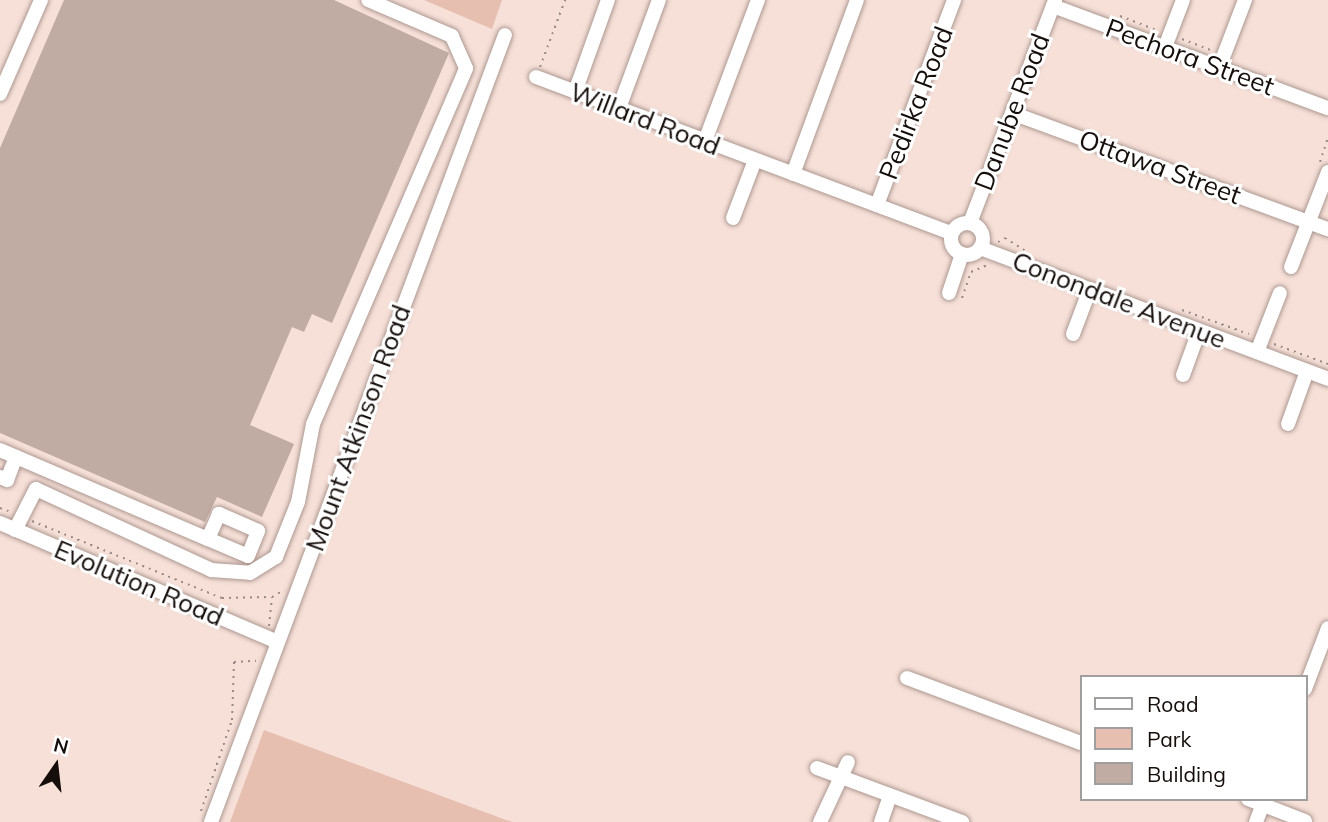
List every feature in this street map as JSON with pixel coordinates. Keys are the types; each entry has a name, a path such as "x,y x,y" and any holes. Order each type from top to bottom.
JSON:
{"street":[{"path":"0,94 41,0"},
{"path":"18,523 36,489 211,570 250,573 276,557 298,502 313,424 466,68 452,36 368,0"},
{"path":"575,92 608,0"},
{"path":"619,108 659,0"},
{"path":"705,141 758,0"},
{"path":"793,174 857,0"},
{"name":"Pedirka Road","path":"877,205 954,0"},
{"path":"1165,47 1182,0"},
{"path":"1219,68 1245,0"},
{"name":"Pechora Street","path":"1054,3 1328,108"},
{"name":"Danube Road","path":"970,223 1054,3"},
{"name":"Mount Atkinson Road","path":"211,822 505,35"},
{"name":"Willard Road","path":"536,77 953,233"},
{"name":"Ottawa Street","path":"1012,113 1328,229"},
{"name":"Willard Road","path":"733,218 754,160"},
{"path":"1291,267 1324,167"},
{"path":"970,223 982,233 981,248 962,254 952,243 953,233 970,223"},
{"name":"Conondale Avenue","path":"981,248 1199,331 1259,346 1328,379"},
{"path":"955,295 962,254"},
{"path":"1073,334 1090,289"},
{"name":"Conondale Avenue","path":"1259,346 1280,293"},
{"path":"1183,375 1199,331"},
{"path":"1289,424 1307,371"},
{"path":"0,450 208,539"},
{"path":"0,477 7,480 16,457"},
{"name":"Evolution Road","path":"0,523 18,523 278,642"},
{"path":"1307,684 1328,628"},
{"path":"907,678 1080,743"},
{"path":"820,822 837,776 848,762"},
{"path":"817,768 962,822"},
{"path":"881,822 890,796"},
{"path":"1256,822 1264,802 1305,821"}],"path":[{"path":"536,77 565,0"},
{"path":"1324,167 1328,138"},
{"path":"1000,236 1029,253"},
{"path":"955,295 971,272 989,265"},
{"path":"1171,306 1259,346 1328,364"},
{"path":"0,508 18,523 222,597 272,597"}],"green space":[{"path":"424,0 502,0 492,29"},
{"path":"264,730 506,820 513,822 230,822"}],"building":[{"path":"64,0 334,0 449,53 332,323 312,314 304,332 292,327 250,425 294,444 262,517 217,497 205,522 0,433 0,148"}]}
